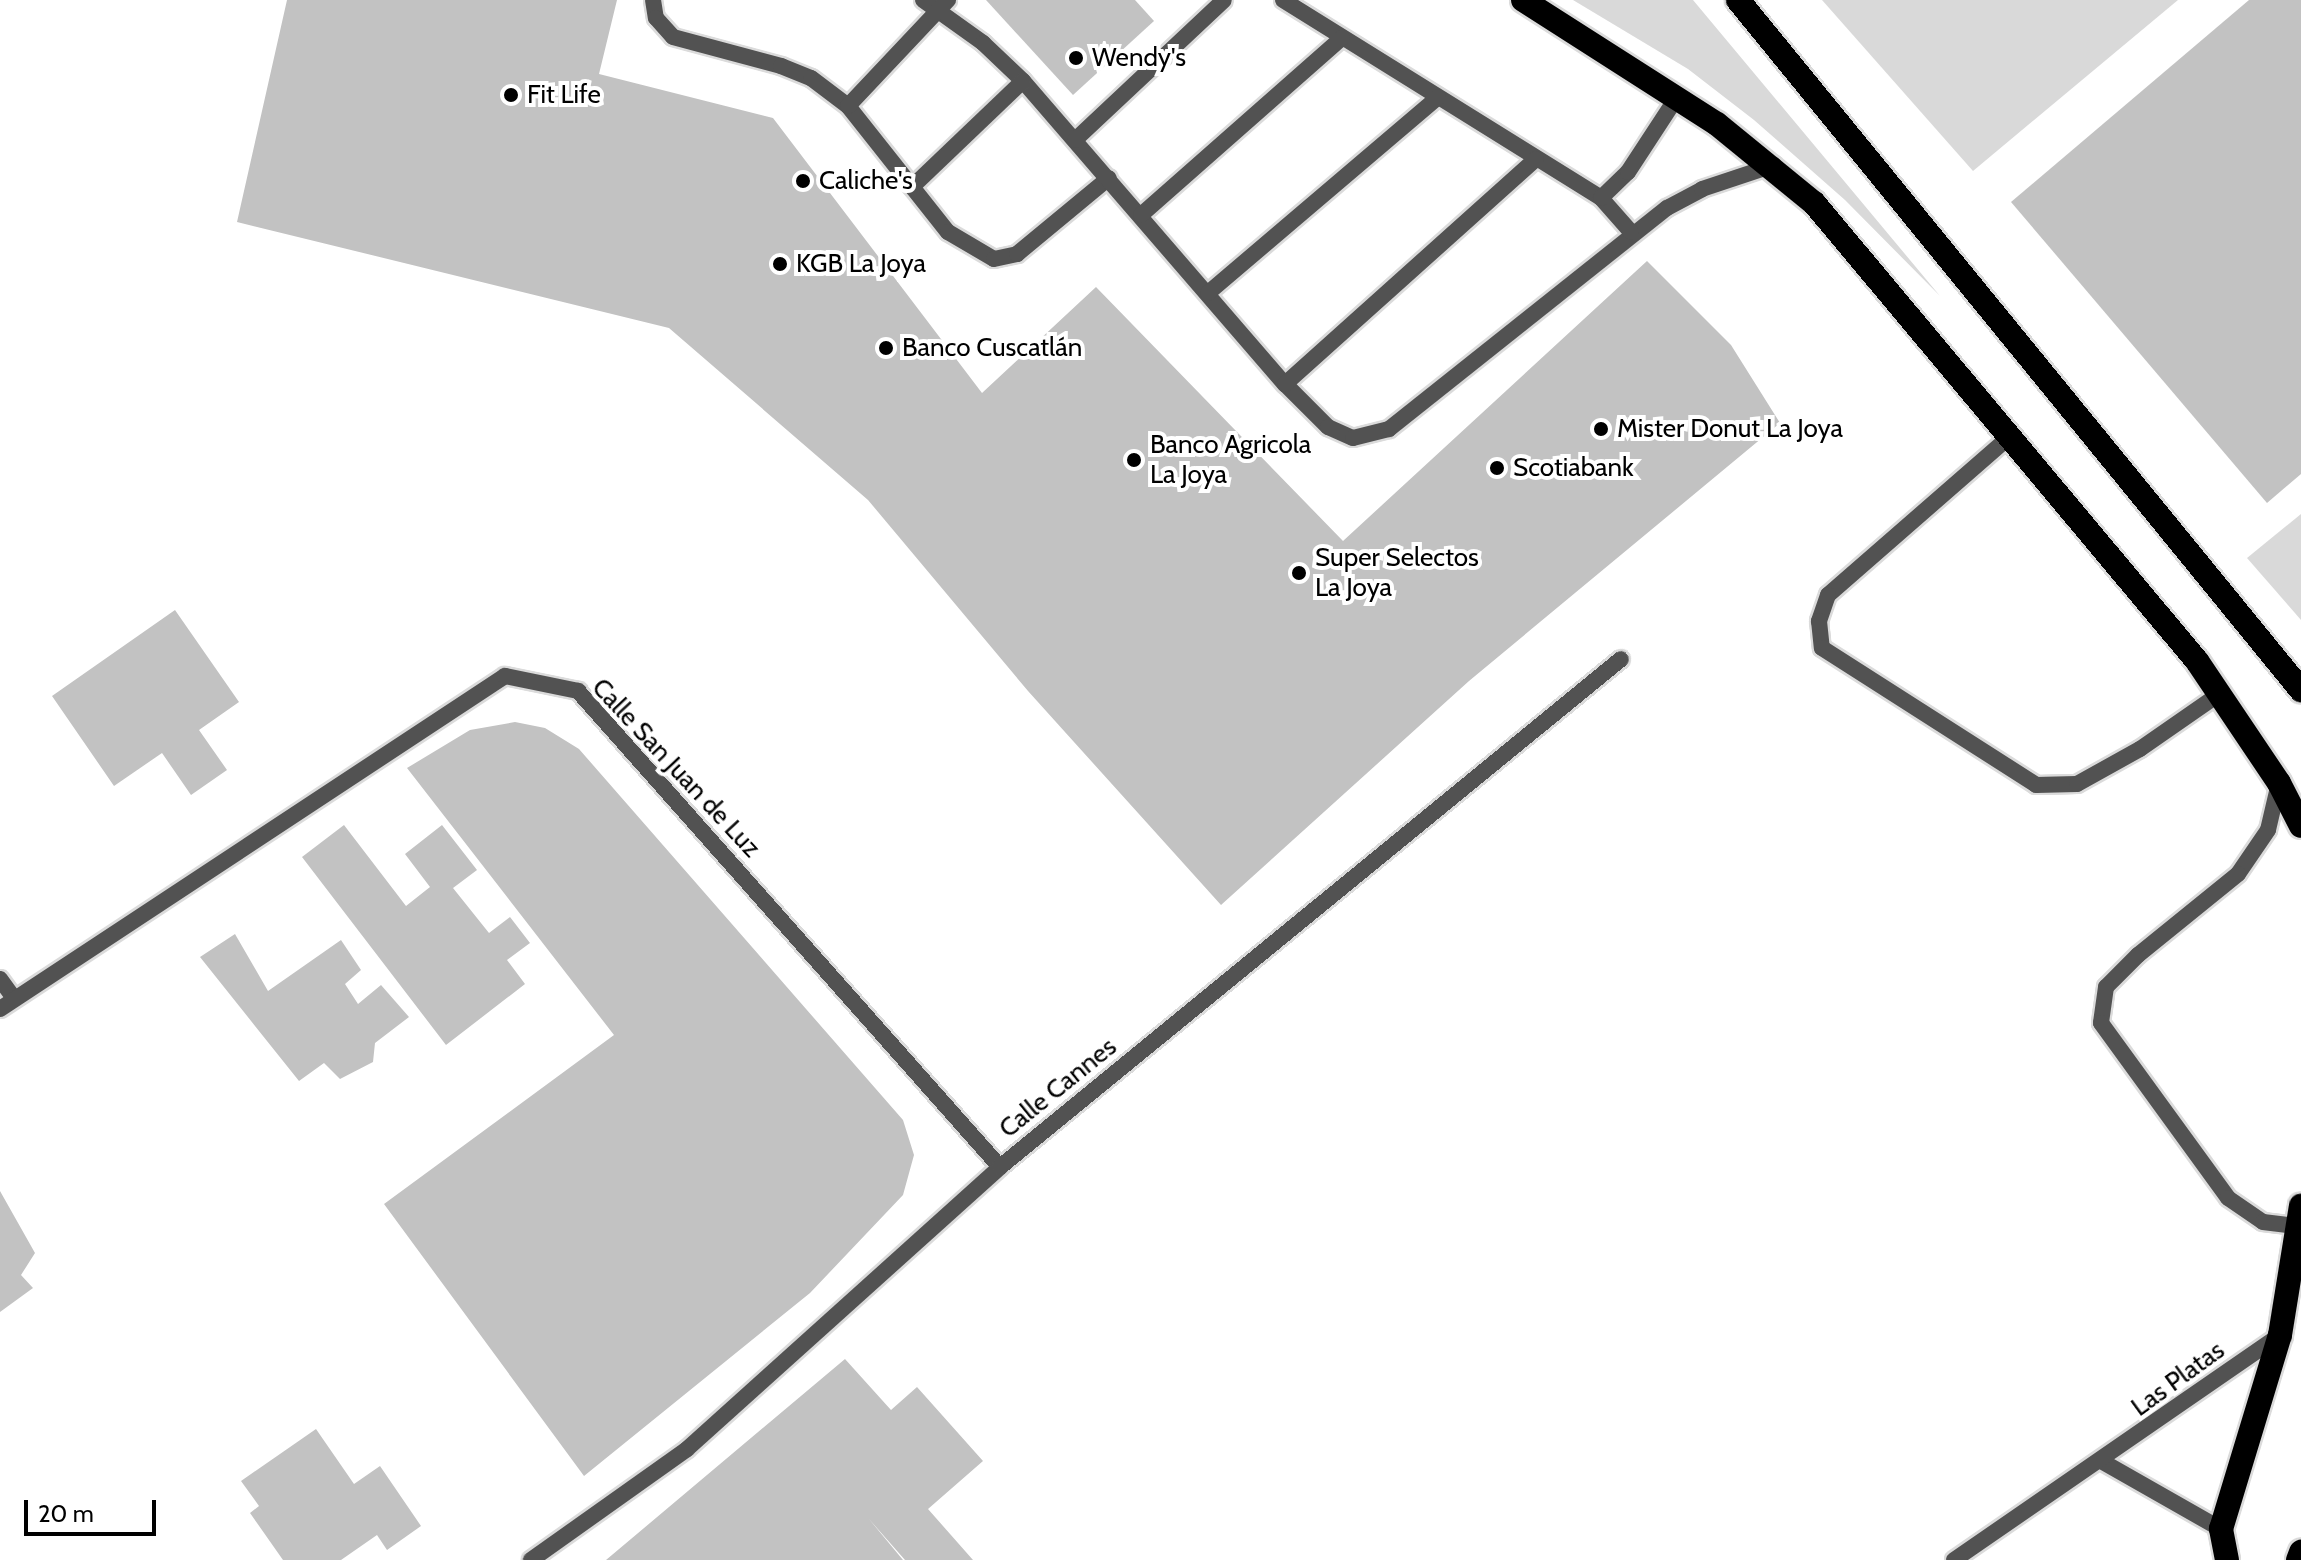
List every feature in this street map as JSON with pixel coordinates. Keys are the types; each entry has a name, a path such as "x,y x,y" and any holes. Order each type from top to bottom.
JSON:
{"highway":[{"path":"1523,0 1677,97 1774,165 1814,203 2197,661 2279,783 2301,826"},
{"path":"1738,0 2301,690"},
{"path":"2227,1560 2221,1529 2280,1335 2298,1216"},
{"path":"2298,1560 2301,1552"}],"street":[{"path":"653,0 656,18 673,37 781,66 811,78 848,106 948,232 994,259 1017,254 1109,178"},
{"path":"923,0 944,4 1023,81 1285,384 1328,427 1353,438 1389,429 1631,232 1702,189 1774,165"},
{"path":"1075,140 1224,0"},
{"path":"1283,0 1601,198 1631,232"},
{"path":"848,106 944,4"},
{"path":"1141,215 1342,38"},
{"path":"912,187 1023,81"},
{"path":"1208,293 1438,97"},
{"path":"1601,198 1628,172 1677,97"},
{"path":"1285,384 1536,159"},
{"path":"2008,438 1828,595 1819,621 1822,648 2036,785 2077,784 2140,749 2219,694"},
{"name":"Calle Cannes","path":"531,1560 687,1449 1000,1167 1621,659"},
{"name":"Calle San Juan de Luz","path":"0,1009 505,676 578,691 1000,1167"},
{"path":"2279,783 2268,830 2238,874 2138,955 2106,987 2101,1023 2228,1198 2263,1222 2298,1216"},
{"path":"0,979 14,998"},
{"name":"Las Platas","path":"1954,1560 2103,1462 2280,1335"},
{"path":"2103,1462 2221,1529"}],"shaded area":[{"path":"1573,0 1693,0 1940,296 1845,200 1754,120 1688,69"},
{"path":"1822,0 2178,0 1973,171"},
{"path":"2301,514 2301,620 2247,558"}],"building":[{"path":"287,0 617,0 599,74 773,118 982,393 1096,287 1343,541 1647,261 1731,345 1780,423 1469,681 1221,905 1028,691 868,500 669,328 237,222"},
{"name":"Wendy's","path":"986,0 1135,0 1154,21 1073,95"},
{"path":"2249,0 2301,0 2301,474 2267,503 2011,202"},
{"path":"175,610 239,702 199,730 227,770 191,795 162,753 114,786 52,696"},
{"path":"515,722 545,728 579,749 903,1120 914,1155 903,1195 810,1293 584,1476 384,1204 614,1035 407,768 470,730"},
{"path":"344,825 406,906 430,887 405,854 442,825 477,870 453,888 489,933 510,917 530,943 507,960 525,984 446,1045 302,857"},
{"path":"235,934 268,991 341,940 361,970 345,984 358,1004 381,985 409,1017 375,1043 373,1062 340,1079 324,1063 299,1081 200,957"},
{"path":"0,1191 35,1253 21,1275 33,1288 0,1312"},
{"path":"845,1359 891,1410 917,1387 983,1461 928,1509 973,1560 905,1560 869,1519 903,1560 606,1560"},
{"path":"316,1429 354,1484 380,1466 421,1526 387,1550 377,1535 341,1560 283,1560 250,1513 259,1506 241,1481"}],"place":[{"name":"Wendy's","path":"1076,58"},
{"name":"Fit Life","path":"511,95"},
{"name":"Caliche's","path":"803,181"},
{"name":"KGB La Joya","path":"780,264"},
{"name":"Banco Cuscatlán","path":"886,348"},
{"name":"Mister Donut La Joya","path":"1601,429"},
{"name":"Banco Agricola La Joya","path":"1134,460"},
{"name":"Scotiabank","path":"1497,468"},
{"name":"Super Selectos La Joya","path":"1299,573"}]}
